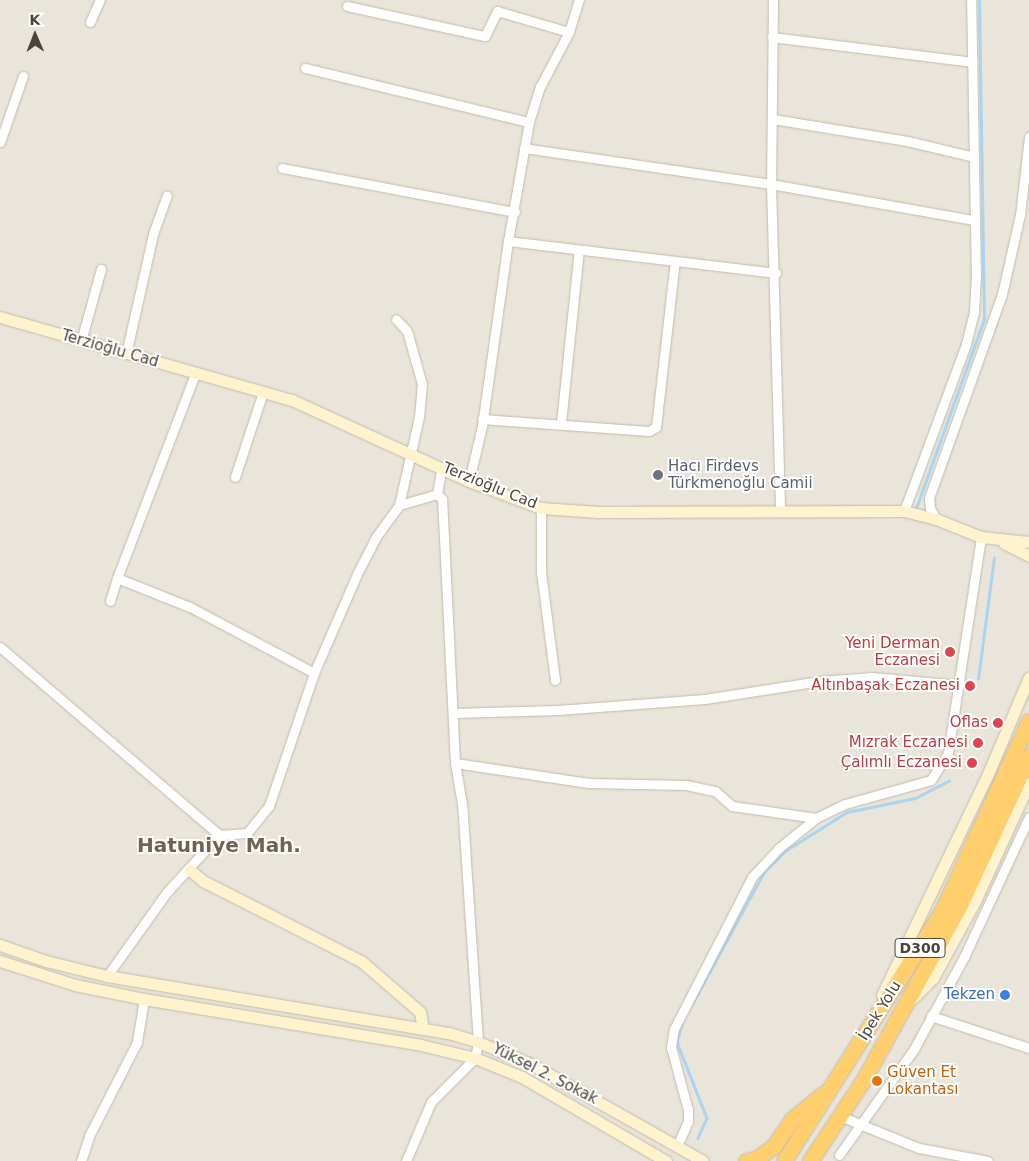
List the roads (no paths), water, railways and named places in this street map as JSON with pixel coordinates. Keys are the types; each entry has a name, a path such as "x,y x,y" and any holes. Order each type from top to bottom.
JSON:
{"highway":[{"name":"İpek Yolu","path":"784,1161 836,1083 942,913 1029,721"},
{"name":"İpek Yolu","path":"810,1161 840,1116 904,1007 959,907 1029,756"},
{"path":"746,1161 756,1158 774,1146 792,1120 836,1083"}],"street":[{"path":"90,22 100,0"},
{"path":"469,481 482,418 508,241 515,212 529,122 540,86 569,32 579,0"},
{"path":"773,0 771,184 776,273 780,509"},
{"path":"904,511 966,344 974,312 976,279 971,0"},
{"path":"347,6 485,36 497,11 569,32"},
{"path":"772,37 972,62"},
{"path":"305,68 529,122"},
{"path":"0,142 23,76"},
{"path":"773,119 907,141 974,157"},
{"path":"936,519 930,508 930,498 1002,294 1020,215 1029,137"},
{"path":"524,148 771,184 974,220"},
{"path":"282,168 515,212"},
{"path":"126,354 151,243 167,195"},
{"path":"508,241 776,273"},
{"path":"561,423 579,250"},
{"path":"482,418 649,431 656,427 675,261"},
{"path":"81,341 101,269"},
{"name":"Terzioğlu Cad","path":"0,318 292,400 412,453 469,481 541,508 599,512 780,509 904,511 936,519 981,537 1000,541 1029,542"},
{"path":"108,976 166,892 190,870 219,836 247,833 268,806 314,673 376,537 399,505 412,453 422,384 407,331 396,319"},
{"path":"110,601 117,578 195,374"},
{"path":"235,477 263,392"},
{"path":"437,494 442,467"},
{"path":"399,505 437,494"},
{"path":"406,1161 431,1102 475,1058 478,1042 462,814 455,764 442,499 437,494"},
{"path":"541,508 541,572 555,680"},
{"path":"677,1146 688,1121 688,1110 671,1047 674,1028 752,877 779,848 816,818 845,804 931,780 948,753 981,537"},
{"name":"Terzioğlu Cad","path":"1000,541 1029,556"},
{"path":"117,578 190,607 314,673"},
{"path":"0,647 219,836"},
{"path":"452,713 705,699 820,681 873,677 959,685"},
{"path":"862,1039 988,774 1029,677"},
{"path":"455,764 589,783 686,785 715,791 732,806 816,818"},
{"path":"904,1007 933,978 974,901 1029,783"},
{"path":"1018,808 1029,813"},
{"path":"839,1155 857,1125 914,1049 964,958 1029,817"},
{"path":"190,870 203,881 361,961 420,1012 423,1029"},
{"name":"Yüksel 2. Sokak","path":"0,945 46,961 108,976 423,1029 478,1042 531,1064 703,1161"},
{"name":"Yüksel 2. Sokak","path":"0,961 75,985 144,999 421,1045 475,1058 522,1077 666,1161"},
{"path":"81,1161 88,1136 137,1042 144,999"},
{"path":"931,1016 1029,1048"},
{"path":"840,1116 857,1125 918,1148 988,1161"}],"waterway":[{"path":"915,511 984,319 979,0"},
{"path":"978,679 994,558"},
{"path":"692,1004 764,872 785,851 847,812 915,798 949,781"},
{"path":"684,1018 677,1042 707,1118 698,1138"}],"place":[{"name":"Hacı Firdevs Türkmenoğlu Camii","path":"658,475"},
{"name":"Yeni Derman Eczanesi","path":"950,652"},
{"name":"Altınbaşak Eczanesi","path":"970,686"},
{"name":"Oflas","path":"998,723"},
{"name":"Mızrak Eczanesi","path":"978,743"},
{"name":"Çalımlı Eczanesi","path":"972,763"},
{"name":"Tekzen","path":"1005,995"},
{"name":"Güven Et Lokantası","path":"877,1081"}],"district":[{"name":"Hatuniye Mah.","path":"219,845"}]}
